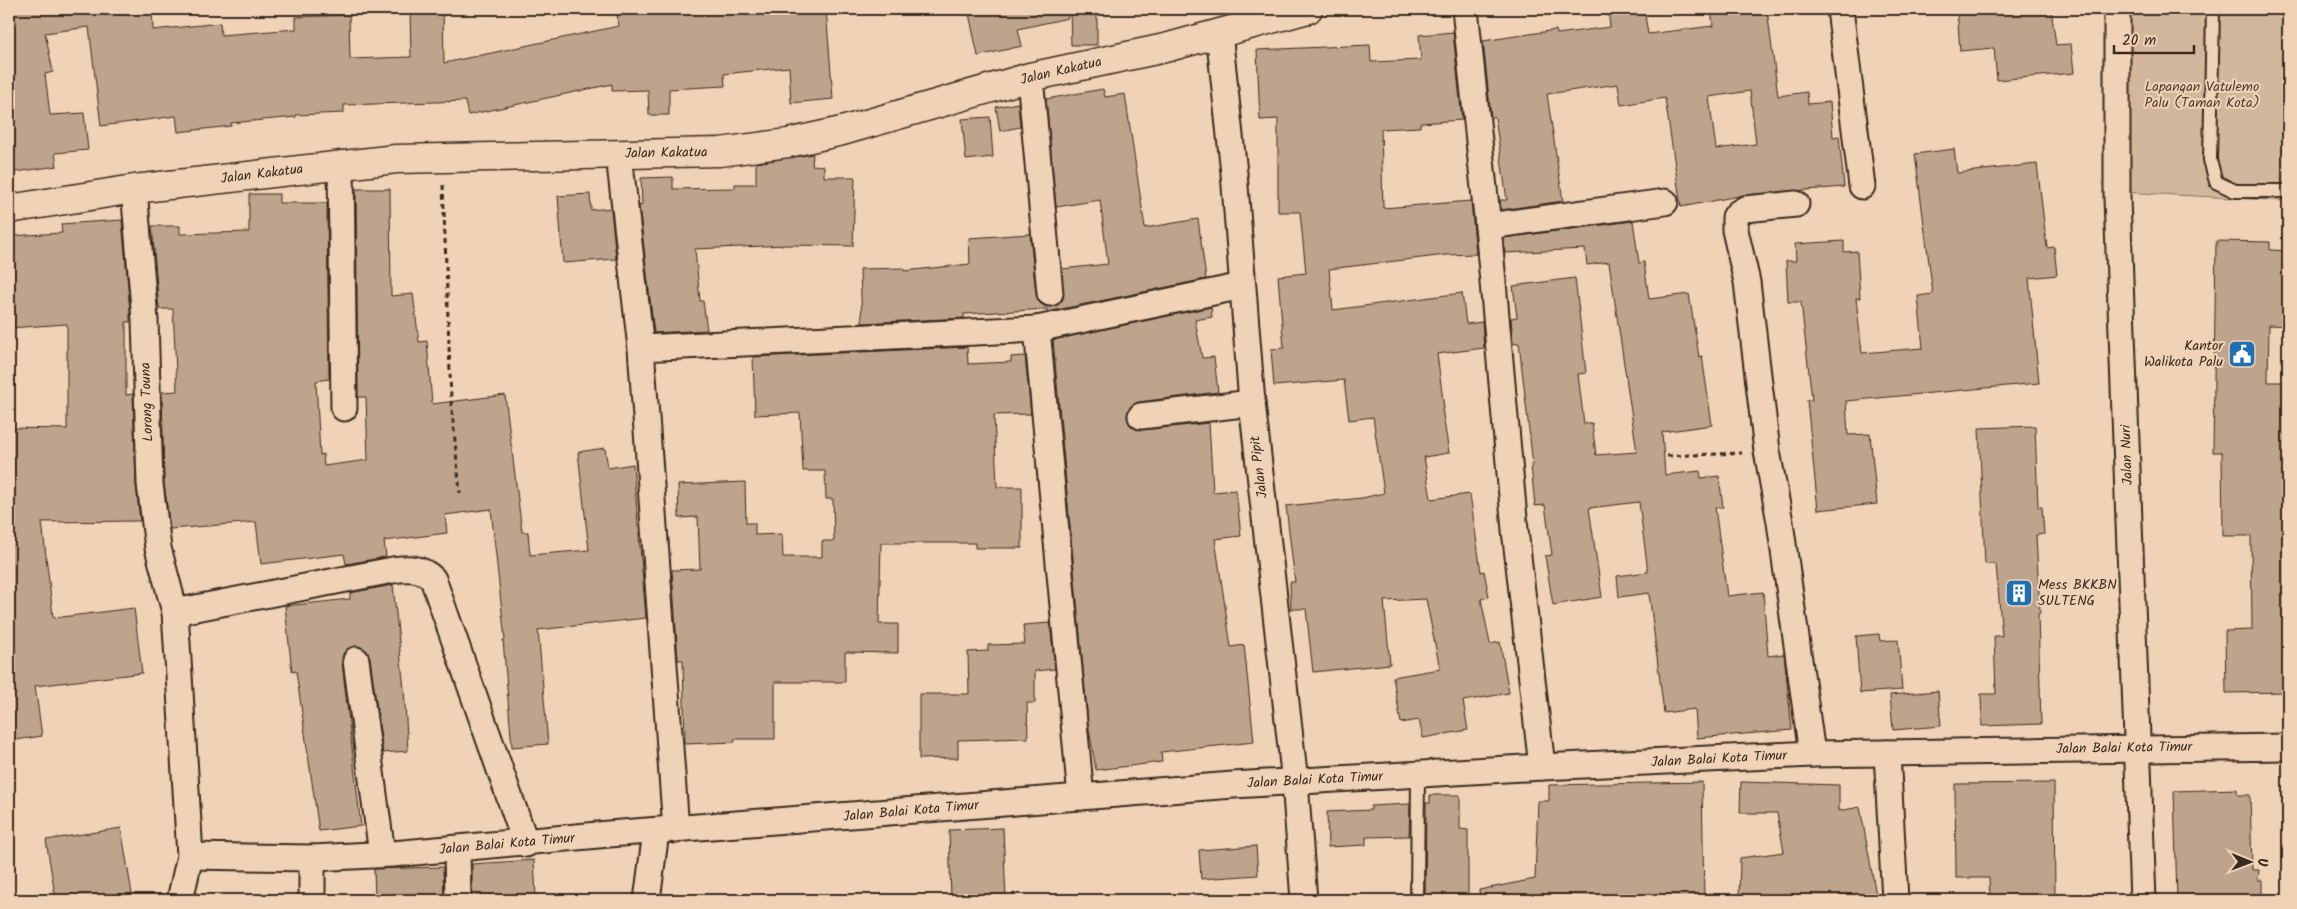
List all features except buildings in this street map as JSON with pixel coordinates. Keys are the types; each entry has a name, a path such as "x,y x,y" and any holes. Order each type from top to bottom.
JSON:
{"street":[{"name":"Jalan Kakatua","path":"9,209 134,189 396,159 720,152 788,143 850,129 1030,76 1165,48 1308,9"},
{"path":"1465,9 1488,226 1515,530 1542,767"},
{"path":"1840,9 1862,186"},
{"name":"Jalan Nuri","path":"2117,9 2117,198 2143,900"},
{"name":"Jalan Pipit","path":"1218,33 1234,173 1252,403 1295,782 1304,900"},
{"path":"1030,76 1050,293"},
{"path":"619,154 641,348 666,831 647,900"},
{"path":"341,164 344,408"},
{"name":"Lorong Touna","path":"134,189 145,320 150,484 158,548 175,612 190,856 180,900"},
{"path":"1488,226 1665,202"},
{"path":"1796,204 1753,207 1738,213 1735,218 1735,230 1748,282 1767,451 1780,522 1812,754"},
{"path":"641,348 1037,329 1242,286"},
{"path":"1037,329 1081,797"},
{"path":"1141,416 1252,403"},
{"path":"175,612 393,570 410,568 425,571 433,579 526,844"},
{"path":"356,660 382,854"},
{"name":"Jalan Balai Kota Timur","path":"190,856 312,858 382,854 526,844 1233,785 1542,767 1812,754 2288,747"},
{"path":"1887,753 1895,900"},
{"path":"457,849 458,900"},
{"path":"312,858 312,900"}],"lane":[{"path":"2213,9 2210,160 2216,182 2235,191 2288,191"},
{"path":"1417,900 1418,774"}],"path":[{"path":"442,157 450,399 460,493"},
{"path":"1667,456 1767,451"}],"green space":[{"name":"Lapangan Vatulemo Palu (Taman Kota)","path":"2112,9 2288,9 2288,201 2121,192"}],"place":[{"name":"Kantor Walikota Palu","path":"2242,354"},
{"name":"Mess BKKBN SULTENG","path":"2019,593"}]}
